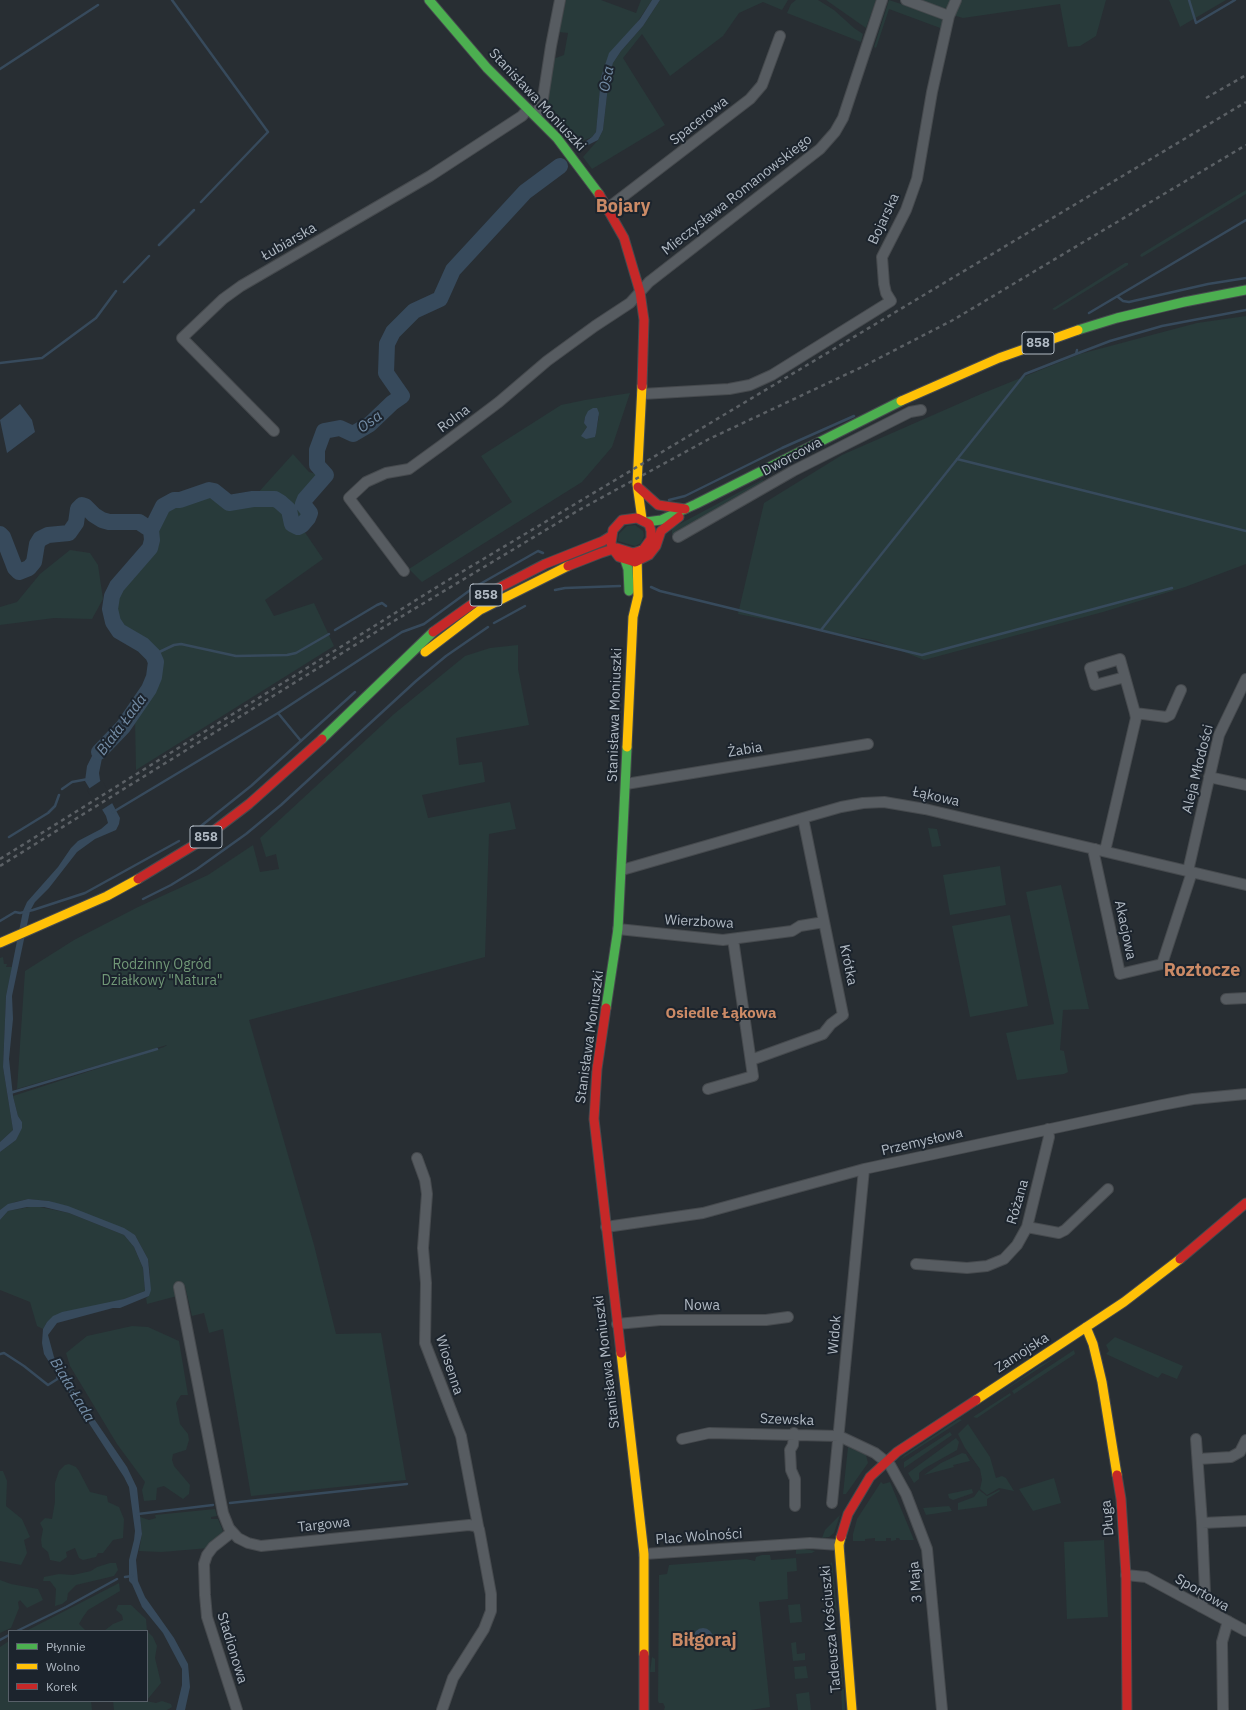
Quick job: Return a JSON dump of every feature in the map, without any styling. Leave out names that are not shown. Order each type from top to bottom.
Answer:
[{"type":"street","name":"Stanisława Moniuszki","points":[[429,0],[487,68],[536,116],[576,162],[608,208],[629,250],[640,292],[644,330],[638,486],[644,521]]},
{"type":"street","points":[[536,116],[543,98],[560,0]]},
{"type":"street","name":"Mieczysława Romanowskiego","points":[[640,292],[649,282],[820,150],[830,139],[843,118],[882,0]]},
{"type":"street","points":[[906,0],[949,16]]},
{"type":"street","name":"Bojarska","points":[[642,394],[728,389],[750,385],[772,374],[891,301],[886,293],[882,257],[906,210],[917,178],[932,92],[949,16],[956,0]]},
{"type":"street","name":"Spacerowa","points":[[608,208],[750,99],[762,85],[780,36]]},
{"type":"street","name":"Łubiarska","points":[[274,431],[182,338],[223,299],[241,286],[430,176],[522,116],[528,109]]},
{"type":"street","name":"858","points":[[0,943],[79,909],[128,885],[199,842],[264,792],[381,684],[426,638],[472,603],[535,568],[603,541],[611,536],[617,524],[629,511],[644,521],[653,522],[685,509],[947,379],[1026,347],[1088,326],[1139,312],[1246,290]]},
{"type":"street","name":"Rolna","points":[[404,571],[350,498],[366,482],[386,473],[409,469],[499,402],[547,361],[630,303],[640,292]]},
{"type":"street","name":"Dworcowa","points":[[678,537],[771,484],[910,412],[922,410]]},
{"type":"street","points":[[763,470],[771,484]]},
{"type":"street","name":"Stanisława Moniuszki","points":[[629,511],[632,494],[638,486]]},
{"type":"street","points":[[638,486],[658,505],[685,509]]},
{"type":"street","name":"858","points":[[638,561],[652,551],[660,533],[665,528],[696,504]]},
{"type":"street","points":[[613,549],[618,548],[633,553],[640,551],[647,545],[651,539],[651,529],[644,521]]},
{"type":"street","points":[[611,536],[610,541],[618,556],[625,560],[638,561]]},
{"type":"street","name":"858","points":[[381,684],[464,621],[502,598],[564,567],[613,549]]},
{"type":"street","name":"Stanisława Moniuszki","points":[[640,551],[637,556],[638,596],[633,617],[618,929],[597,1069],[594,1107],[594,1134],[644,1554]]},
{"type":"street","name":"Stanisława Moniuszki","points":[[625,560],[628,569],[629,599],[633,617]]},
{"type":"street","points":[[1100,850],[1135,723],[1135,713],[1125,677]]},
{"type":"street","name":"Aleja Młodości","points":[[1190,871],[1221,730],[1246,679]]},
{"type":"street","points":[[1135,713],[1166,716],[1170,715],[1181,690]]},
{"type":"street","name":"Żabia","points":[[626,784],[868,744]]},
{"type":"street","points":[[1210,777],[1246,785]]},
{"type":"street","name":"Łąkowa","points":[[622,870],[852,805],[893,803],[925,809],[1246,884]]},
{"type":"street","name":"Krótka","points":[[751,1060],[823,1034],[844,1015],[803,818]]},
{"type":"street","name":"Akacjowa","points":[[1100,850],[1094,854],[1120,974],[1162,964],[1190,871]]},
{"type":"street","name":"Wierzbowa","points":[[618,929],[718,939],[733,939],[792,931],[800,926],[824,922]]},
{"type":"street","points":[[708,1089],[753,1076],[733,939]]},
{"type":"street","points":[[1226,999],[1246,998]]},
{"type":"street","name":"Przemysłowa","points":[[606,1227],[703,1213],[864,1170],[1048,1129],[1193,1099],[1246,1094]]},
{"type":"street","name":"Różana","points":[[916,1264],[967,1268],[987,1266],[1004,1259],[1017,1245],[1027,1227],[1049,1137],[1048,1129]]},
{"type":"street","name":"Wiosenna","points":[[417,1158],[425,1180],[427,1194],[423,1248],[426,1283],[425,1344],[461,1436],[479,1531]]},
{"type":"street","name":"Widok","points":[[832,1503],[864,1170]]},
{"type":"street","points":[[1027,1227],[1059,1233],[1065,1230],[1108,1189]]},
{"type":"street","name":"Zamojska","points":[[839,1545],[844,1524],[853,1503],[870,1477],[886,1461],[1086,1328],[1158,1277],[1204,1240],[1246,1203]]},
{"type":"street","points":[[179,1287],[223,1513],[232,1532]]},
{"type":"street","name":"Nowa","points":[[617,1324],[660,1320],[766,1320],[788,1317]]},
{"type":"street","name":"Długa","points":[[1086,1328],[1095,1352],[1121,1499],[1126,1575],[1127,1710]]},
{"type":"street","name":"Szewska","points":[[682,1439],[709,1432],[839,1436],[875,1453],[886,1461]]},
{"type":"street","points":[[794,1434],[793,1445],[790,1450],[791,1470],[795,1479],[795,1506]]},
{"type":"street","points":[[1196,1439],[1205,1592],[1201,1607]]},
{"type":"street","points":[[1198,1459],[1231,1457],[1240,1452],[1246,1440]]},
{"type":"street","name":"3 Maja","points":[[886,1461],[906,1494],[927,1549],[942,1710]]},
{"type":"street","points":[[1202,1522],[1246,1521]]},
{"type":"street","name":"Targowa","points":[[232,1532],[244,1542],[261,1546],[466,1525],[475,1526],[479,1531]]},
{"type":"street","points":[[442,1710],[453,1678],[484,1629],[491,1611],[491,1594],[479,1531]]},
{"type":"street","name":"Stadionowa","points":[[232,1532],[219,1541],[207,1555],[204,1564],[207,1618],[237,1710]]},
{"type":"street","name":"Plac Wolności","points":[[644,1710],[644,1554],[810,1543],[839,1545]]},
{"type":"street","name":"Tadeusza Kościuszki","points":[[839,1545],[852,1710]]},
{"type":"street","name":"Sportowa","points":[[1126,1575],[1146,1577],[1228,1621],[1222,1642],[1223,1710]]},
{"type":"street","points":[[1228,1621],[1246,1631]]},
{"type":"green space","points":[[566,0],[601,0],[636,13],[641,0],[652,0],[601,77],[596,132],[592,137],[582,141],[584,145],[577,151],[566,139],[547,109],[553,59],[564,55],[568,33],[559,32]]},
{"type":"green space","points":[[660,0],[788,0],[782,10],[763,2],[739,13],[723,36],[670,76],[642,34],[623,58],[665,125],[592,169],[583,157],[598,140],[603,130],[609,78],[613,63],[621,51],[643,26]]},
{"type":"green space","points":[[796,0],[818,0],[834,10],[863,34],[861,42],[787,13],[791,4]]},
{"type":"green space","points":[[826,0],[876,0],[866,28]]},
{"type":"green space","points":[[889,0],[941,17],[945,21],[943,29],[889,9],[876,48],[874,47]]},
{"type":"green space","points":[[915,0],[954,0],[951,5],[946,8],[935,9]]},
{"type":"green space","points":[[959,0],[1106,0],[1096,36],[1080,46],[1068,47],[1060,4],[963,18],[953,15]]},
{"type":"green space","points":[[1169,0],[1226,0],[1180,27]]},
{"type":"green space","points":[[1246,190],[1246,194],[1142,257],[1140,256],[1141,254]]},
{"type":"green space","points":[[1125,263],[1128,263],[1128,265],[1055,310],[1052,309]]},
{"type":"green space","points":[[1246,316],[1246,564],[1185,587],[1103,612],[924,660],[877,641],[738,614],[764,503],[842,455],[981,394],[1080,354],[1197,323]]},
{"type":"green space","points":[[630,393],[612,447],[582,482],[422,582],[409,569],[512,502],[481,456],[561,405]],"holes":[[[599,416],[595,437],[583,433],[587,427],[584,422],[585,417]]]},
{"type":"green space","points":[[293,454],[309,472],[324,476],[301,502],[306,516],[301,523],[293,523],[289,508],[284,501],[274,497],[256,495]]},
{"type":"green space","points":[[762,480],[765,481],[692,525],[672,535],[672,528]]},
{"type":"green space","points":[[202,491],[213,493],[227,501],[227,506],[253,500],[272,500],[278,503],[287,513],[291,526],[301,528],[304,531],[323,559],[265,600],[274,616],[314,603],[334,646],[136,770],[135,719],[156,688],[161,656],[157,650],[144,640],[122,627],[114,609],[117,596],[156,546],[159,535],[157,524],[166,506],[175,502],[180,507],[183,506],[186,499]]},
{"type":"green space","points":[[635,525],[643,531],[644,536],[641,543],[635,546],[618,541],[619,534],[627,526]]},
{"type":"green space","points":[[70,550],[90,553],[98,565],[103,599],[92,619],[54,618],[0,625],[0,607],[17,602],[40,574]]},
{"type":"green space","name":"Rodzinny Ogród Działkowy \"Natura\"","points":[[518,645],[518,669],[529,725],[456,738],[459,765],[482,762],[485,782],[422,795],[428,818],[510,802],[516,829],[489,834],[485,957],[249,1020],[314,1245],[336,1334],[381,1333],[406,1480],[251,1496],[223,1329],[209,1333],[204,1313],[192,1316],[185,1286],[175,1288],[177,1296],[147,1304],[146,1298],[149,1296],[150,1274],[148,1259],[135,1235],[49,1201],[28,1199],[15,1202],[0,1210],[0,1152],[16,1140],[22,1122],[18,1116],[13,1096],[167,1045],[17,1089],[25,971],[74,940],[138,907],[208,875],[253,845],[260,872],[279,869],[276,854],[266,857],[260,838],[394,714],[465,656],[490,648]]},
{"type":"green space","points":[[928,828],[937,829],[941,846],[932,847]]},
{"type":"green space","points":[[1000,866],[1006,905],[950,915],[943,875]]},
{"type":"green space","points":[[1061,885],[1089,1009],[1063,1010],[1060,1050],[1064,1051],[1068,1072],[1064,1074],[1017,1080],[1006,1033],[1054,1024],[1026,892]]},
{"type":"green space","points":[[1010,915],[1028,1006],[970,1017],[952,926]]},
{"type":"green space","points":[[3,957],[4,964],[7,964],[6,967],[12,967],[6,996],[3,1067],[13,1130],[0,1142],[0,958]]},
{"type":"green space","points":[[35,1206],[69,1213],[124,1235],[134,1247],[143,1268],[145,1291],[124,1299],[47,1322],[43,1329],[37,1326],[30,1302],[0,1290],[0,1220],[8,1211]]},
{"type":"green space","points":[[132,1326],[148,1327],[179,1341],[188,1395],[181,1395],[176,1403],[180,1424],[188,1434],[189,1440],[186,1450],[173,1454],[172,1460],[174,1466],[190,1485],[189,1494],[183,1499],[164,1486],[157,1488],[156,1500],[144,1501],[142,1490],[145,1482],[117,1444],[70,1366],[66,1353],[87,1336]]},
{"type":"green space","points":[[1115,1337],[1183,1366],[1177,1379],[1162,1373],[1158,1378],[1106,1354],[1109,1351],[1106,1345]]},
{"type":"green space","points":[[1074,1350],[1075,1354],[1014,1394],[1012,1391]]},
{"type":"green space","points":[[1055,1358],[995,1397],[1039,1366]]},
{"type":"green space","points":[[1010,1393],[1011,1395],[977,1418],[973,1417]]},
{"type":"green space","points":[[959,1419],[962,1420],[900,1460],[905,1455]]},
{"type":"green space","points":[[968,1424],[990,1457],[996,1478],[1002,1476],[1006,1478],[1014,1491],[999,1488],[987,1495],[980,1489],[982,1480],[980,1469],[965,1448],[958,1434]]},
{"type":"green space","points":[[950,1432],[952,1435],[904,1468],[904,1462]]},
{"type":"green space","points":[[956,1438],[959,1442],[957,1450],[925,1468],[919,1473],[919,1479],[914,1483],[908,1473]]},
{"type":"green space","points":[[848,1447],[866,1455],[868,1463],[846,1494],[843,1494]]},
{"type":"green space","points":[[962,1453],[966,1454],[970,1461],[924,1475],[941,1463]]},
{"type":"green space","points":[[69,1464],[76,1467],[79,1471],[90,1492],[107,1496],[108,1502],[119,1507],[124,1519],[123,1538],[113,1540],[103,1553],[98,1553],[96,1557],[83,1560],[79,1558],[75,1548],[66,1552],[67,1557],[60,1562],[50,1560],[48,1552],[42,1547],[41,1540],[43,1529],[40,1523],[45,1518],[52,1519],[55,1502],[55,1483],[59,1471],[65,1465]]},
{"type":"green space","points":[[0,1471],[3,1471],[7,1481],[6,1506],[22,1519],[30,1537],[24,1540],[27,1553],[21,1565],[0,1561]]},
{"type":"green space","points":[[1054,1478],[1061,1503],[1033,1511],[1019,1489]]},
{"type":"green space","points":[[881,1482],[883,1484],[890,1482],[914,1540],[900,1540],[899,1538],[896,1538],[896,1540],[891,1541],[891,1538],[886,1538],[886,1541],[875,1541],[875,1538],[865,1539],[865,1541],[853,1541],[853,1534],[857,1519]]},
{"type":"green space","points":[[972,1489],[973,1493],[953,1500],[949,1498],[948,1494]]},
{"type":"green space","points":[[979,1490],[987,1496],[999,1490],[1000,1491],[987,1499],[987,1506],[958,1510],[958,1503],[974,1497]]},
{"type":"green space","points":[[949,1506],[952,1511],[926,1515],[923,1508]]},
{"type":"green space","points":[[215,1509],[217,1516],[211,1517],[211,1519],[218,1519],[223,1531],[209,1548],[162,1552],[139,1551],[142,1534],[140,1517],[149,1520],[156,1518],[155,1515]]},
{"type":"green space","points":[[840,1515],[834,1533],[829,1537],[822,1538],[825,1530]]},
{"type":"green space","points":[[1104,1540],[1108,1617],[1067,1619],[1064,1542]]},
{"type":"green space","points":[[796,1548],[815,1551],[812,1553],[796,1554]]},
{"type":"green space","points":[[770,1555],[771,1560],[796,1558],[797,1571],[787,1572],[788,1599],[759,1602],[770,1707],[751,1710],[664,1710],[665,1707],[663,1703],[659,1703],[658,1701],[659,1575],[667,1574],[669,1565],[746,1559],[755,1561],[756,1557]]},
{"type":"green space","points":[[832,1562],[837,1610],[834,1613],[830,1564]]},
{"type":"green space","points":[[110,1563],[116,1563],[118,1570],[114,1576],[76,1585],[68,1593],[67,1600],[62,1604],[55,1606],[56,1589],[50,1581],[43,1581],[44,1577],[59,1574],[73,1575],[91,1571],[97,1567]]},
{"type":"green space","points":[[0,1580],[11,1584],[38,1589],[43,1600],[27,1608],[20,1600],[18,1602],[19,1608],[11,1628],[0,1633]]},
{"type":"green space","points":[[119,1583],[120,1591],[88,1610],[79,1624],[85,1630],[28,1630]]},
{"type":"green space","points":[[800,1604],[802,1622],[790,1623],[788,1605]]},
{"type":"green space","points":[[118,1605],[131,1605],[146,1619],[147,1630],[105,1630],[113,1624],[123,1620],[122,1615],[116,1610]]},
{"type":"green space","points":[[148,1632],[153,1637],[157,1646],[155,1658],[161,1683],[148,1699]]},
{"type":"green space","points":[[8,1642],[8,1702],[91,1702],[92,1710],[0,1710],[0,1647]]},
{"type":"green space","points":[[796,1642],[797,1654],[805,1653],[805,1660],[793,1661],[791,1643]]},
{"type":"green space","points":[[652,1657],[655,1659],[655,1672],[650,1672]]},
{"type":"green space","points":[[839,1662],[841,1664],[843,1684],[839,1683]]},
{"type":"green space","points":[[806,1666],[808,1678],[795,1679],[794,1667]]},
{"type":"green space","points":[[841,1689],[844,1689],[845,1710],[842,1710]]},
{"type":"green space","points":[[809,1692],[811,1710],[798,1710],[796,1694]]},
{"type":"green space","points":[[148,1701],[156,1703],[162,1701],[171,1704],[172,1707],[167,1710],[114,1710],[113,1702]]},
{"type":"water","points":[[652,0],[660,0],[643,26],[621,51],[613,63],[609,78],[603,130],[598,140],[588,145],[585,142],[596,132],[601,77],[609,53],[640,19]]},
{"type":"water","points":[[20,404],[32,420],[35,432],[7,453],[0,420]]},
{"type":"water","points":[[593,408],[597,408],[599,413],[596,433],[595,437],[586,439],[581,436],[587,427],[584,423],[585,417],[588,411]]},
{"type":"water","points":[[110,734],[116,738],[103,753],[99,773],[100,780],[120,818],[119,824],[116,830],[95,839],[77,852],[49,888],[35,902],[30,911],[12,996],[13,1019],[9,1059],[13,1096],[18,1116],[22,1122],[22,1128],[16,1140],[0,1152],[0,1142],[13,1130],[3,1067],[6,996],[23,911],[27,902],[58,867],[71,848],[78,841],[101,829],[108,823],[106,816],[85,781],[87,766],[92,756]]},
{"type":"water","points":[[28,1199],[49,1201],[68,1206],[124,1228],[135,1235],[148,1259],[151,1290],[149,1296],[120,1308],[113,1308],[57,1323],[48,1335],[54,1357],[60,1369],[127,1467],[137,1488],[142,1534],[136,1560],[138,1581],[145,1597],[174,1638],[188,1664],[190,1687],[185,1710],[176,1710],[182,1685],[182,1669],[163,1633],[142,1607],[132,1584],[129,1581],[129,1560],[135,1531],[129,1487],[64,1385],[56,1378],[56,1373],[44,1354],[42,1343],[43,1329],[53,1316],[62,1312],[124,1299],[145,1291],[143,1268],[134,1247],[124,1235],[69,1213],[44,1207],[27,1207],[8,1211],[0,1220],[0,1210],[8,1204]]},
{"type":"water","points":[[703,1628],[710,1631],[713,1638],[710,1645],[703,1648],[696,1645],[693,1638],[696,1631]]},
{"type":"pier","points":[[102,780],[114,802],[100,811],[87,790]]},
{"type":"waterway","points":[[172,0],[268,132],[201,202]]},
{"type":"waterway","points":[[1189,0],[1196,23],[1235,0]]},
{"type":"waterway","points":[[0,69],[98,5]]},
{"type":"waterway","name":"Osa","points":[[151,530],[163,506],[174,500],[180,500],[209,490],[214,491],[229,503],[253,499],[275,499],[289,510],[292,524],[298,527],[302,525],[310,513],[303,504],[305,499],[326,475],[317,465],[317,450],[324,431],[340,428],[353,434],[370,424],[392,403],[402,396],[386,373],[387,344],[393,332],[414,311],[440,299],[453,270],[525,192],[560,166]]},
{"type":"waterway","points":[[159,245],[194,210]]},
{"type":"waterway","points":[[1089,313],[1246,220]]},
{"type":"waterway","points":[[124,282],[149,256]]},
{"type":"waterway","points":[[1118,297],[1123,301],[1129,302],[1208,284],[1246,278]]},
{"type":"waterway","points":[[0,363],[42,358],[96,318],[116,291]]},
{"type":"waterway","points":[[1076,354],[1110,341],[1162,326],[1246,310]]},
{"type":"waterway","points":[[821,630],[1025,374],[1076,354],[1077,350]]},
{"type":"waterway","points":[[669,500],[685,496],[782,448],[854,416]]},
{"type":"waterway","points":[[957,459],[1246,531]]},
{"type":"waterway","name":"Biała Łada","points":[[0,534],[3,537],[15,568],[19,572],[29,568],[34,562],[37,544],[40,539],[48,535],[69,533],[76,523],[78,509],[82,505],[102,520],[109,522],[139,522],[151,530],[152,540],[150,548],[117,586],[112,596],[110,609],[113,622],[119,631],[143,645],[153,655],[156,662],[154,677],[149,689],[123,727],[99,752]]},
{"type":"waterway","points":[[113,812],[278,713],[402,632],[424,624],[473,588],[538,551],[543,553]]},
{"type":"waterway","points":[[555,590],[565,588],[620,586]]},
{"type":"waterway","points":[[651,587],[660,591],[922,655],[1172,588]]},
{"type":"waterway","points":[[335,630],[377,605],[382,603],[386,606]]},
{"type":"waterway","points":[[494,623],[525,606]]},
{"type":"waterway","points":[[143,899],[171,885],[197,869],[246,834],[281,805],[416,681],[446,656],[488,627]]},
{"type":"waterway","points":[[153,655],[174,645],[181,644],[236,656],[287,655],[296,653],[329,634]]},
{"type":"waterway","points":[[196,830],[251,786],[355,692]]},
{"type":"waterway","points":[[278,713],[301,741]]},
{"type":"waterway","points":[[62,789],[72,782],[88,779]]},
{"type":"waterway","points":[[9,837],[48,813],[55,806],[59,795]]},
{"type":"waterway","points":[[0,921],[15,912],[20,913],[33,910],[85,893],[179,841]]},
{"type":"waterway","points":[[10,1093],[157,1049]]},
{"type":"waterway","points":[[0,1354],[4,1353],[24,1366],[48,1385],[59,1378]]},
{"type":"waterway","points":[[230,1503],[407,1484]]},
{"type":"waterway","points":[[138,1514],[213,1505]]},
{"type":"waterway","points":[[125,1577],[132,1576]]},
{"type":"waterway","points":[[19,1630],[66,1607],[117,1579]]},
{"type":"waterway","points":[[0,1640],[8,1636]]},
{"type":"railway","points":[[1206,98],[1246,75]]},
{"type":"railway","points":[[0,859],[445,582],[1246,102]]},
{"type":"railway","points":[[0,866],[384,627],[579,510],[709,439],[862,367],[953,320],[1246,145]]},
{"type":"traffic: fast","points":[[429,0],[487,68],[557,138],[599,194]]},
{"type":"traffic: fast","points":[[1078,330],[1117,318],[1184,302],[1246,290]]},
{"type":"traffic: fast","points":[[646,522],[661,520],[696,504],[901,401]]},
{"type":"traffic: fast","points":[[625,560],[628,569],[629,591]]},
{"type":"traffic: fast","points":[[322,739],[433,632]]},
{"type":"traffic: fast","points":[[606,1008],[618,929],[627,747]]},
{"type":"traffic: slow","points":[[901,401],[999,358],[1078,330]]},
{"type":"traffic: slow","points":[[642,386],[637,484],[642,519]]},
{"type":"traffic: slow","points":[[627,747],[633,617],[638,596],[637,556],[640,551]]},
{"type":"traffic: slow","points":[[425,652],[480,610],[568,566]]},
{"type":"traffic: slow","points":[[0,943],[107,896],[138,879]]},
{"type":"traffic: slow","points":[[976,1400],[1124,1302],[1180,1259]]},
{"type":"traffic: slow","points":[[1086,1327],[1093,1344],[1102,1382],[1117,1475]]},
{"type":"traffic: slow","points":[[621,1353],[644,1554],[644,1654]]},
{"type":"traffic: slow","points":[[841,1537],[839,1545],[852,1710]]},
{"type":"traffic: jam","points":[[599,194],[624,238],[640,292],[644,320],[642,386]]},
{"type":"traffic: jam","points":[[638,487],[658,505],[685,509]]},
{"type":"traffic: jam","points":[[568,566],[601,553],[613,549],[617,548],[633,553],[643,550],[651,539],[651,531],[649,524],[637,518],[622,520],[613,530],[611,543],[613,549],[619,557],[635,562],[649,555],[656,546],[661,531],[679,517]]},
{"type":"traffic: jam","points":[[433,632],[485,595],[545,564],[603,541],[611,536]]},
{"type":"traffic: jam","points":[[138,879],[199,842],[249,804],[322,739]]},
{"type":"traffic: jam","points":[[606,1008],[597,1069],[594,1119],[621,1353]]},
{"type":"traffic: jam","points":[[1180,1259],[1246,1203]]},
{"type":"traffic: jam","points":[[841,1537],[848,1514],[870,1477],[897,1452],[976,1400]]},
{"type":"traffic: jam","points":[[1117,1475],[1121,1499],[1126,1575],[1127,1710]]},
{"type":"traffic: jam","points":[[644,1654],[644,1710]]},
{"type":"district","name":"Bojary","points":[[623,207]]},
{"type":"district","name":"Roztocze","points":[[1202,971]]},
{"type":"district","name":"Osiedle Łąkowa","points":[[721,1014]]},
{"type":"district","name":"Biłgoraj","points":[[704,1641]]}]
